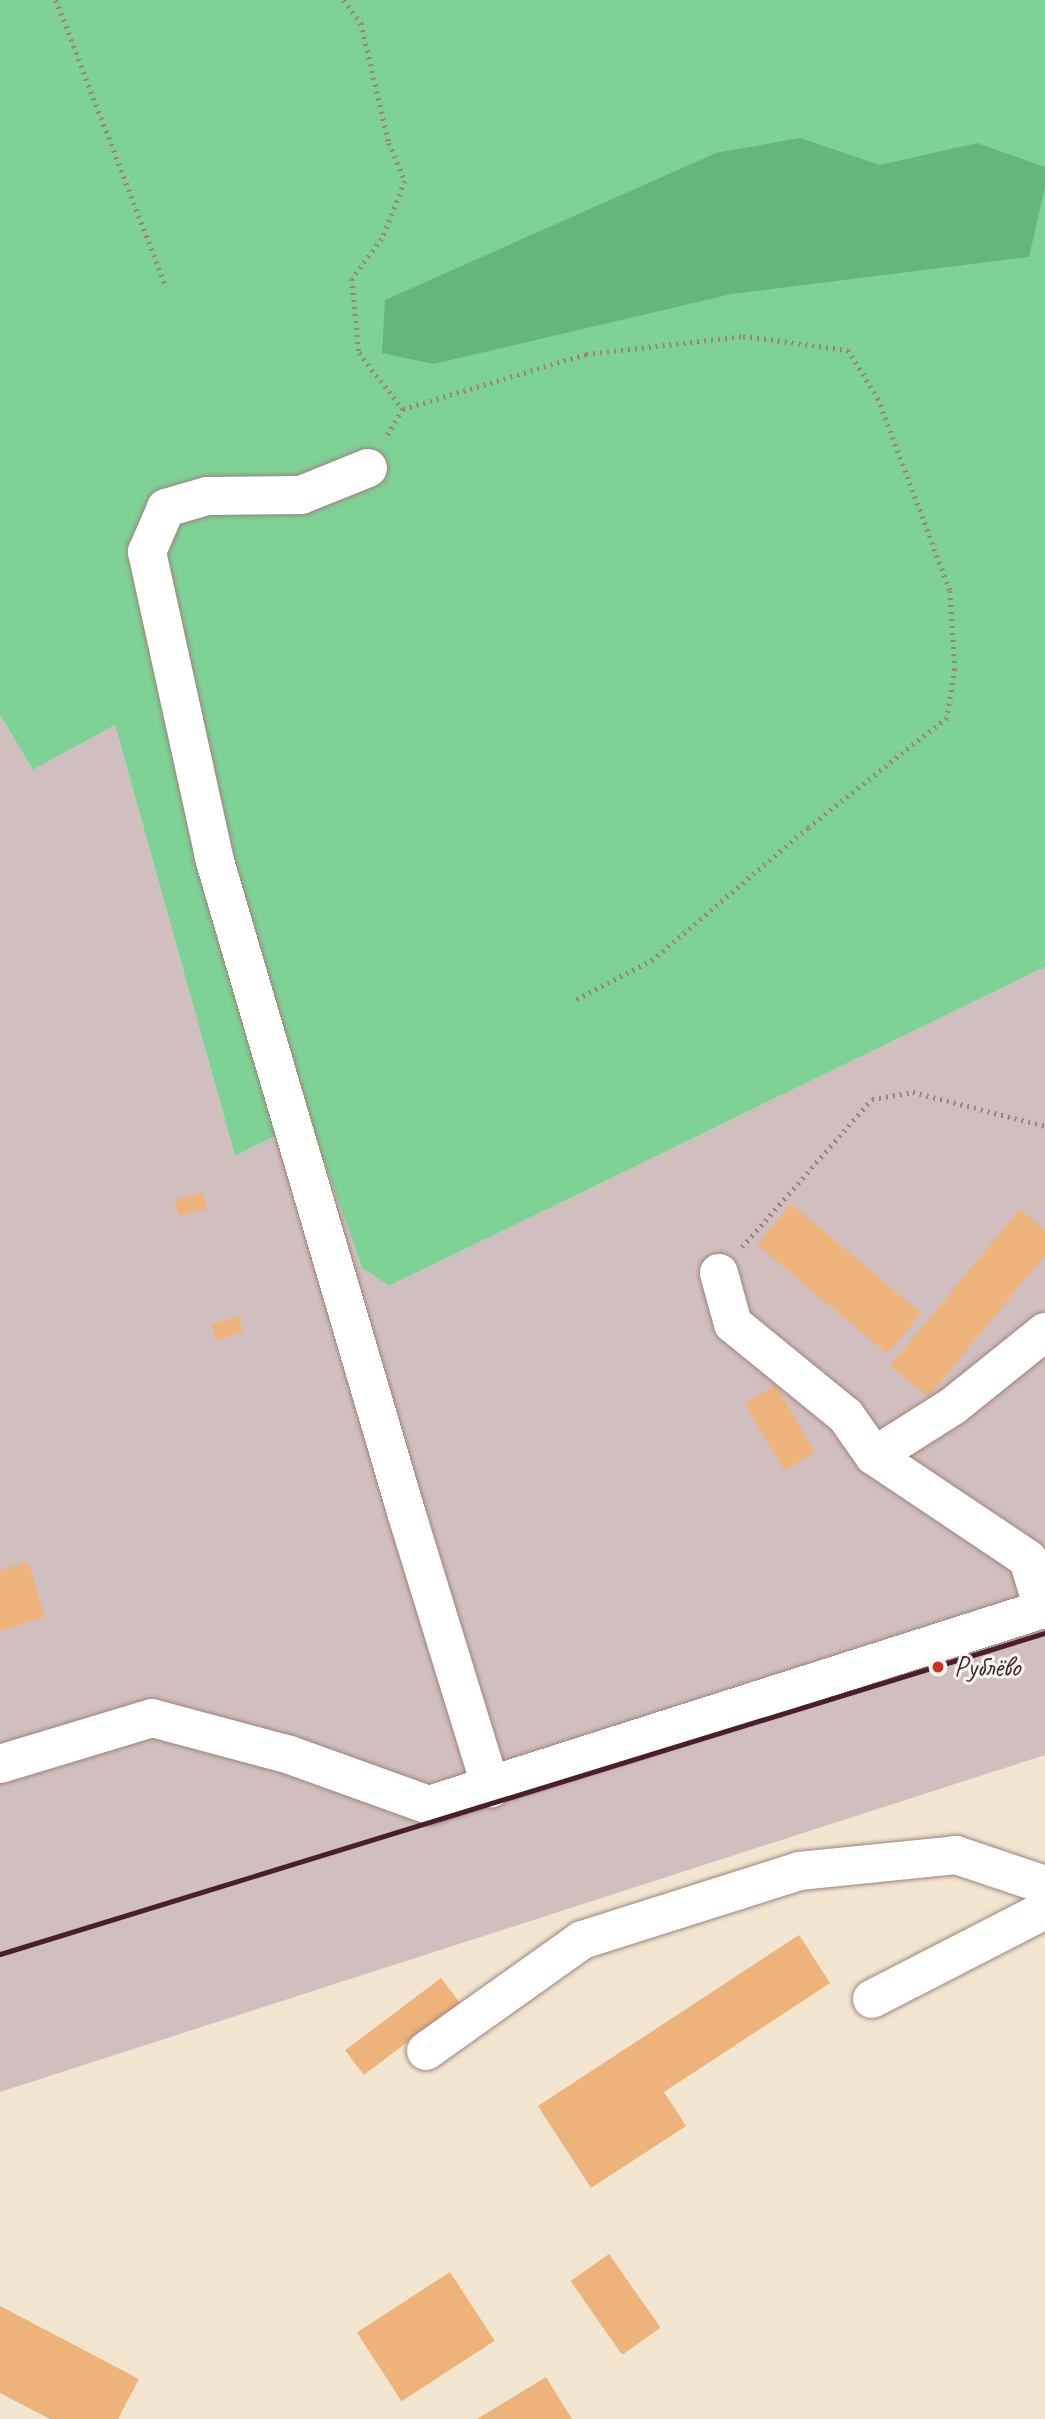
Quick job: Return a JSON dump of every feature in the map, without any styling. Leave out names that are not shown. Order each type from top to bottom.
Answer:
[{"type":"lane","points":[[368,468],[301,495],[207,496],[166,508],[148,552],[214,858],[407,1515],[491,1787]]},
{"type":"lane","points":[[0,1764],[152,1718],[290,1755],[429,1805],[1043,1609],[1037,1555],[874,1456],[846,1416],[733,1324],[719,1273]]},
{"type":"lane","points":[[874,1456],[953,1406],[1045,1332]]},
{"type":"lane","points":[[426,2051],[582,1940],[800,1871],[956,1855],[1045,1885]]},
{"type":"lane","points":[[872,1999],[1045,1910]]},
{"type":"path","points":[[56,0],[166,286]]},
{"type":"path","points":[[344,0],[361,23],[389,143],[405,181],[382,239],[352,279],[359,353],[403,409]]},
{"type":"path","points":[[368,468],[403,409],[586,354],[743,336],[848,350],[878,398],[950,591],[955,669],[947,718],[807,828],[653,960],[574,1001]]},
{"type":"path","points":[[719,1273],[872,1099],[913,1092],[1045,1126]]},
{"type":"shaded area","points":[[0,715],[33,770],[115,725],[235,1156],[309,1119],[362,1268],[389,1286],[1045,967],[1045,1755],[0,2092]]},
{"type":"green space","points":[[0,0],[1045,0],[1045,967],[389,1286],[362,1268],[309,1119],[235,1156],[115,725],[33,770],[0,715]]},
{"type":"green space","points":[[800,138],[880,165],[977,143],[1045,167],[1045,187],[1029,257],[732,294],[433,364],[382,353],[385,300],[716,153]]},
{"type":"building","points":[[203,1193],[207,1209],[179,1216],[175,1200]]},
{"type":"building","points":[[791,1204],[921,1313],[887,1354],[757,1245]]},
{"type":"building","points":[[1020,1209],[1045,1230],[1045,1255],[928,1397],[890,1366]]},
{"type":"building","points":[[238,1316],[243,1332],[216,1340],[211,1324]]},
{"type":"building","points":[[775,1385],[815,1452],[784,1470],[744,1404]]},
{"type":"building","points":[[28,1562],[45,1617],[0,1631],[0,1570]]},
{"type":"building","points":[[799,1935],[830,1983],[664,2092],[686,2126],[591,2188],[538,2106]]},
{"type":"building","points":[[441,1978],[460,2003],[364,2075],[345,2050]]},
{"type":"building","points":[[609,2254],[661,2328],[622,2355],[570,2281]]},
{"type":"building","points":[[450,2272],[495,2341],[402,2401],[357,2332]]},
{"type":"building","points":[[0,2306],[139,2379],[118,2419],[50,2419],[0,2393]]},
{"type":"building","points":[[546,2377],[572,2419],[477,2419]]},
{"type":"railway","points":[[0,1954],[1045,1633]]},
{"type":"place","name":"Рублёво","points":[[938,1667]]}]
